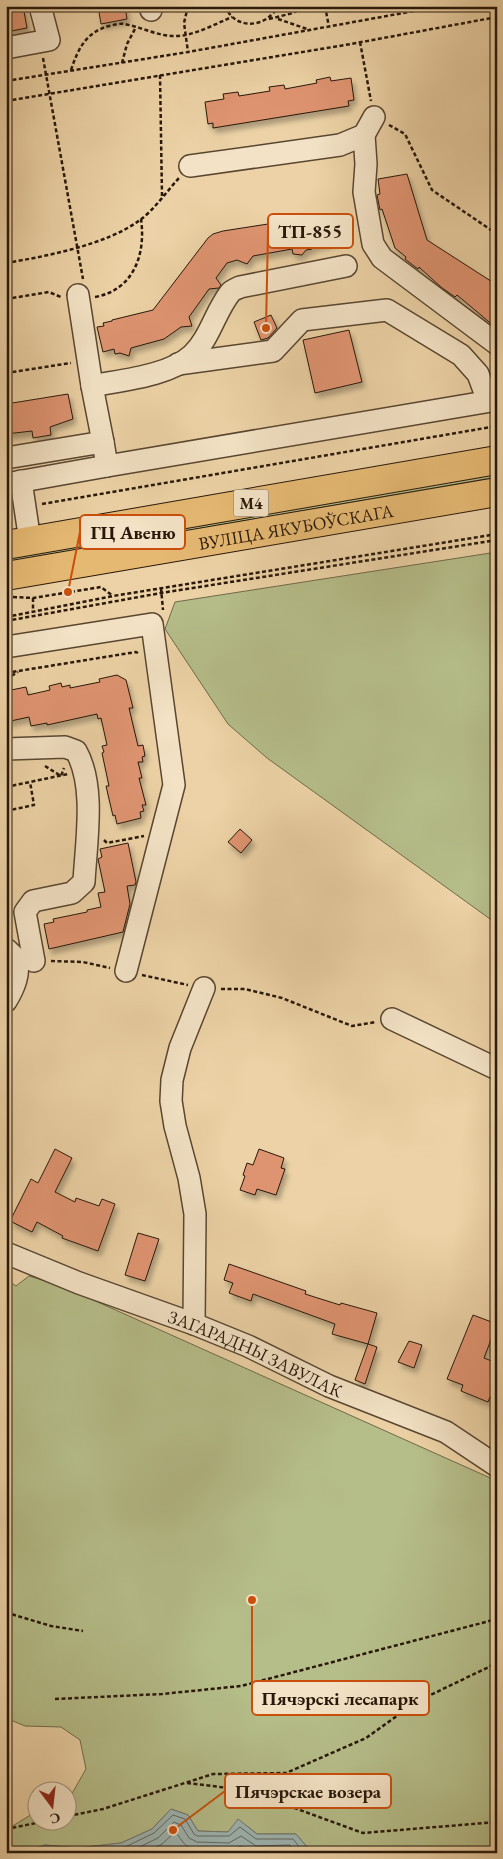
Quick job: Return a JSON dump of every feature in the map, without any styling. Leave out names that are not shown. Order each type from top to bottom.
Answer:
[{"type":"main road","name":"ВУЛІЦА ЯКУБОЎСКАГА","points":[[18,543],[497,460]]},
{"type":"main road","name":"ВУЛІЦА ЯКУБОЎСКАГА","points":[[6,576],[497,492]]},
{"type":"street","points":[[6,48],[49,40],[40,6]]},
{"type":"street","points":[[190,166],[340,145],[369,126]]},
{"type":"street","points":[[369,126],[364,192],[373,244],[382,258],[497,344]]},
{"type":"street","points":[[92,386],[156,373],[178,364],[192,355],[205,339],[231,291],[240,287],[346,266]]},
{"type":"street","points":[[80,293],[92,386],[107,466]]},
{"type":"street","points":[[18,543],[24,506],[14,482],[493,401],[478,374],[461,355],[387,310],[302,320],[274,351],[178,364]]},
{"type":"street","points":[[6,458],[103,442]]},
{"type":"street","points":[[6,647],[152,624],[174,785],[126,971]]},
{"type":"street","points":[[6,749],[65,748],[76,751],[83,763],[88,805],[84,882],[72,893],[33,901],[25,912],[34,961]]},
{"type":"street","points":[[6,949],[16,959],[17,976],[6,1001]]},
{"type":"street","points":[[194,1324],[195,1214],[189,1178],[175,1126],[171,1102],[172,1080],[180,1048],[204,988]]},
{"type":"street","points":[[392,1019],[497,1069]]},
{"type":"street","name":"ЗАГАРАДНЫ ЗАВУЛАК","points":[[6,1253],[248,1346],[329,1386],[446,1432],[497,1466]]},
{"type":"path","points":[[188,6],[184,23],[188,52]]},
{"type":"path","points":[[225,6],[232,17],[240,22],[249,24],[258,24],[293,13],[305,6]]},
{"type":"path","points":[[268,20],[275,13],[278,6]]},
{"type":"path","points":[[325,6],[329,27]]},
{"type":"path","points":[[417,6],[420,10]]},
{"type":"path","points":[[6,81],[188,52],[442,6]]},
{"type":"path","points":[[122,63],[127,44],[135,27],[150,8]]},
{"type":"path","points":[[71,70],[80,46],[90,34],[104,28],[122,23],[161,35],[178,36],[199,31],[232,17]]},
{"type":"path","points":[[6,101],[360,42],[497,17]]},
{"type":"path","points":[[276,18],[311,30]]},
{"type":"path","points":[[39,42],[47,74],[79,248],[80,293]]},
{"type":"path","points":[[360,42],[369,126],[405,134],[432,190],[497,234]]},
{"type":"path","points":[[160,75],[162,197]]},
{"type":"path","points":[[6,263],[38,258],[79,248],[122,231],[141,219],[190,166]]},
{"type":"path","points":[[6,299],[49,292],[102,296],[118,288],[130,277],[137,266],[142,249],[141,219]]},
{"type":"path","points":[[6,373],[88,360]]},
{"type":"path","points":[[24,506],[497,426]]},
{"type":"path","points":[[6,619],[113,596],[497,534]]},
{"type":"path","points":[[6,619],[497,540]]},
{"type":"path","points":[[6,598],[33,598],[100,587],[113,596]]},
{"type":"path","points":[[33,598],[33,612]]},
{"type":"path","points":[[6,674],[136,652],[140,656]]},
{"type":"path","points":[[6,679],[20,671]]},
{"type":"path","points":[[8,786],[84,771]]},
{"type":"path","points":[[6,780],[8,786],[6,796]]},
{"type":"path","points":[[6,811],[34,805],[30,782]]},
{"type":"path","points":[[100,836],[107,843],[144,836]]},
{"type":"path","points":[[34,961],[83,962],[204,988],[245,990],[282,998],[352,1026],[392,1019]]},
{"type":"path","points":[[6,1612],[42,1623],[83,1632]]},
{"type":"path","points":[[6,1616],[10,1614]]},
{"type":"path","points":[[55,1699],[162,1694],[241,1686],[497,1619]]},
{"type":"path","points":[[78,1814],[103,1809],[213,1774],[286,1773],[366,1738],[418,1701],[497,1663]]},
{"type":"path","points":[[185,1783],[245,1790],[363,1833],[497,1822]]},
{"type":"path","points":[[6,1829],[28,1825]]},
{"type":"green space","points":[[497,472],[497,477],[6,562],[6,558]]},
{"type":"green space","points":[[497,552],[497,924],[267,758],[228,724],[165,629],[175,602]]},
{"type":"green space","points":[[29,1276],[62,1286],[497,1481],[497,1853],[309,1853],[307,1847],[296,1834],[257,1834],[247,1826],[228,1832],[198,1831],[188,1815],[171,1809],[152,1829],[121,1843],[78,1848],[45,1845],[22,1853],[6,1853],[6,1830],[28,1817],[28,1832],[78,1832],[78,1783],[86,1769],[80,1740],[61,1727],[25,1726],[6,1718],[6,1279],[16,1286]]},
{"type":"water","points":[[171,1809],[188,1815],[198,1831],[228,1832],[238,1819],[257,1834],[296,1834],[307,1847],[309,1853],[22,1853],[45,1845],[78,1848],[121,1843],[152,1829]]},
{"type":"building","points":[[6,6],[23,6],[27,28],[6,32]]},
{"type":"building","points":[[98,6],[125,6],[127,19],[101,24]]},
{"type":"building","points":[[330,77],[331,81],[351,78],[354,100],[348,101],[349,106],[213,128],[213,123],[208,124],[205,102],[224,99],[223,94],[238,92],[239,96],[270,91],[269,87],[284,85],[285,89],[317,83],[316,80]]},
{"type":"building","points":[[407,174],[427,240],[497,285],[497,322],[494,326],[457,295],[455,297],[419,267],[418,269],[405,259],[406,257],[395,248],[382,209],[380,210],[377,195],[380,194],[378,179]]},
{"type":"building","points":[[322,216],[323,219],[329,218],[334,242],[311,247],[312,249],[306,250],[302,255],[293,254],[292,249],[253,256],[247,264],[237,260],[227,263],[216,278],[221,285],[219,288],[209,289],[189,317],[192,326],[181,327],[164,339],[131,348],[129,356],[120,353],[115,354],[114,349],[103,352],[97,327],[104,326],[103,323],[112,320],[153,310],[213,234]]},
{"type":"building","points":[[271,315],[277,328],[268,338],[261,340],[254,322]]},
{"type":"building","points":[[349,330],[362,382],[315,393],[303,340]]},
{"type":"building","points":[[68,394],[73,419],[50,427],[51,435],[33,438],[32,431],[6,434],[6,404]]},
{"type":"building","points":[[117,675],[126,680],[133,708],[129,708],[138,746],[143,745],[145,756],[142,757],[143,762],[138,762],[142,778],[139,778],[146,805],[142,805],[144,811],[140,812],[141,818],[117,824],[115,815],[113,816],[106,786],[109,786],[102,746],[107,745],[101,718],[98,719],[97,714],[47,725],[47,723],[31,726],[29,717],[6,722],[6,691],[26,687],[28,695],[50,690],[49,686],[61,683],[62,687],[70,685],[70,688],[100,682],[99,679]]},
{"type":"building","points":[[240,829],[252,840],[241,853],[228,842]]},
{"type":"building","points":[[128,843],[136,882],[135,885],[127,886],[130,904],[123,932],[49,949],[44,924],[54,922],[53,919],[101,907],[98,893],[105,892],[98,859],[102,857],[100,849]]},
{"type":"building","points":[[55,1149],[72,1158],[55,1192],[75,1202],[76,1198],[99,1206],[102,1199],[115,1204],[98,1251],[62,1238],[63,1236],[37,1222],[32,1232],[10,1221],[31,1179],[38,1183]]},
{"type":"building","points":[[259,1149],[284,1158],[281,1168],[285,1169],[276,1195],[257,1189],[255,1195],[240,1190],[247,1163],[253,1165]]},
{"type":"building","points":[[138,1233],[159,1239],[145,1281],[125,1275]]},
{"type":"building","points":[[229,1264],[306,1291],[305,1294],[340,1305],[341,1303],[377,1313],[368,1344],[332,1334],[335,1324],[253,1294],[251,1301],[229,1293],[233,1283],[224,1280]]},
{"type":"building","points":[[473,1315],[497,1324],[484,1358],[497,1363],[497,1399],[490,1397],[488,1402],[461,1391],[463,1385],[447,1379]]},
{"type":"building","points":[[409,1341],[422,1345],[414,1368],[398,1362]]},
{"type":"building","points":[[368,1344],[377,1347],[365,1384],[355,1380]]},
{"type":"place","name":"ТП-855","points":[[266,328]]},
{"type":"place","name":"ГЦ Авеню","points":[[68,592]]},
{"type":"place","name":"Пячэрскі лесапарк","points":[[252,1600]]},
{"type":"place","name":"Пячэрскае возера","points":[[173,1830]]}]
